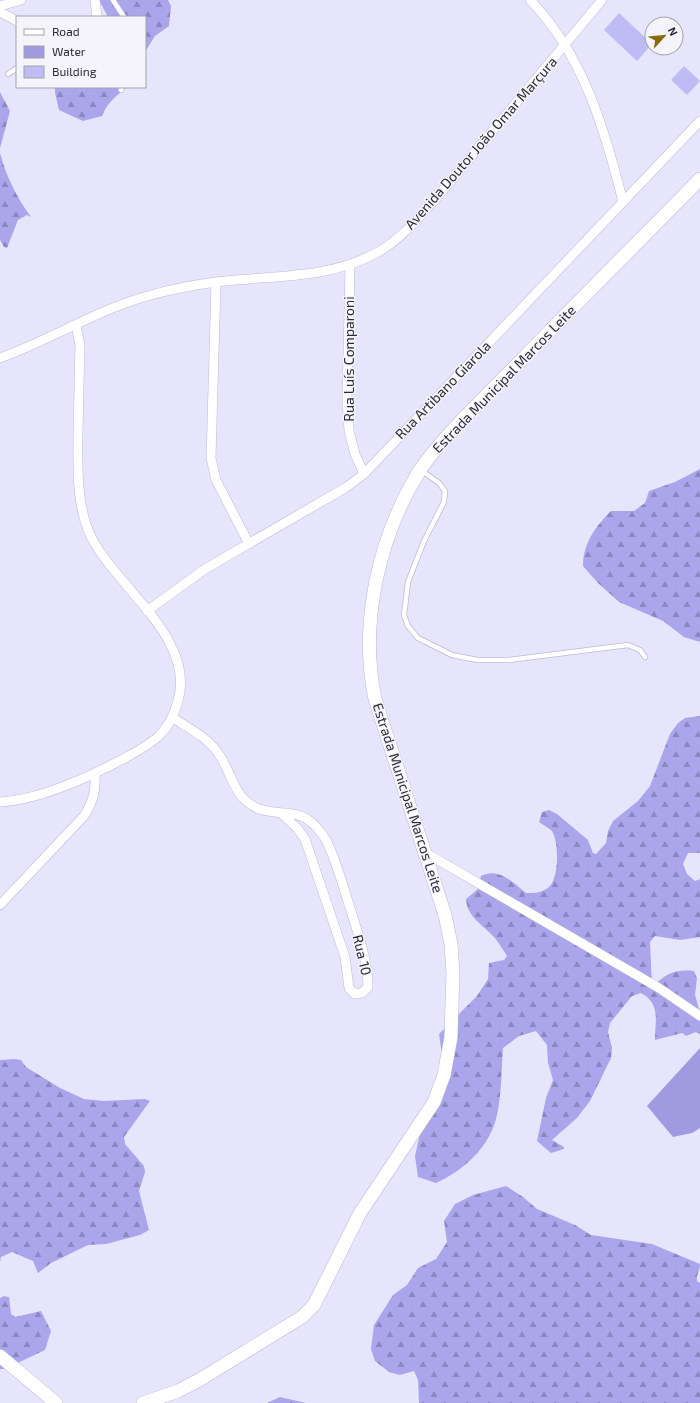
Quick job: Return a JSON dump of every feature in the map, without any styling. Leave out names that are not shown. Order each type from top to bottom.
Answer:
[{"type":"street","points":[[0,6],[21,0]]},
{"type":"street","points":[[95,0],[97,16]]},
{"type":"street","points":[[530,0],[544,14],[565,44],[588,91],[603,130],[623,202]]},
{"type":"street","name":"Avenida Doutor João Omar Marçura","points":[[0,358],[22,350],[124,304],[150,295],[216,282],[320,273],[350,266],[380,252],[404,232],[434,201],[602,0]]},
{"type":"street","points":[[0,12],[16,20]]},
{"type":"street","name":"Rua Artibano Giarola","points":[[147,611],[206,570],[345,488],[364,474],[700,121]]},
{"type":"street","name":"Estrada Municipal Marcos Leite","points":[[143,1403],[178,1391],[201,1379],[302,1317],[314,1306],[360,1213],[434,1102],[444,1075],[451,1037],[453,973],[451,944],[445,915],[375,699],[370,675],[370,632],[376,584],[392,524],[420,470],[436,448],[461,420],[700,179]]},
{"type":"street","name":"Rua Luís Comparoni","points":[[350,266],[347,399],[350,431],[355,454],[364,474]]},
{"type":"street","points":[[216,282],[211,458],[216,480],[249,544]]},
{"type":"street","points":[[0,802],[56,788],[95,774],[148,746],[163,732],[173,718],[181,692],[180,670],[173,649],[162,630],[104,557],[88,530],[81,505],[78,476],[80,346],[76,325]]},
{"type":"street","name":"Rua 10","points":[[173,718],[206,739],[220,755],[242,798],[257,809],[283,815],[296,813],[309,820],[320,832],[326,841],[336,864],[363,952],[368,987],[362,993],[355,994],[349,988],[345,957],[305,839],[297,828],[283,815]]},
{"type":"street","points":[[0,905],[84,816],[92,803],[96,790],[95,774]]},
{"type":"street","points":[[305,839],[320,832]]},
{"type":"street","points":[[426,853],[659,988],[700,1016]]},
{"type":"street","points":[[0,1356],[8,1361],[56,1403]]},
{"type":"lane","points":[[113,0],[123,16]]},
{"type":"lane","points":[[8,74],[16,69]]},
{"type":"lane","points":[[420,470],[439,483],[445,491],[444,502],[424,541],[408,582],[404,615],[408,626],[418,638],[452,655],[477,660],[509,660],[628,645],[640,650],[645,657]]},
{"type":"green space","points":[[99,0],[168,0],[171,6],[169,26],[155,36],[146,50],[146,16],[107,16]]},
{"type":"green space","points":[[55,88],[126,88],[109,103],[102,116],[83,121],[59,110]]},
{"type":"green space","points":[[0,92],[10,111],[0,148]]},
{"type":"green space","points":[[0,153],[12,186],[31,217],[27,215],[18,220],[7,248],[4,247],[0,240]]},
{"type":"green space","points":[[700,469],[700,642],[684,637],[663,621],[619,602],[598,583],[583,566],[585,550],[591,536],[611,511],[634,511],[645,503],[649,491],[675,482]]},
{"type":"green space","points":[[700,716],[700,853],[688,853],[683,864],[687,874],[695,881],[700,879],[700,937],[680,940],[655,936],[650,942],[652,987],[671,973],[694,971],[697,978],[695,995],[700,1012],[700,1034],[696,1032],[686,1036],[682,1033],[655,1040],[656,1013],[652,1002],[641,993],[632,996],[610,1023],[608,1032],[612,1048],[611,1058],[590,1101],[577,1118],[552,1140],[564,1147],[564,1149],[551,1153],[537,1141],[546,1098],[553,1080],[548,1063],[547,1045],[536,1031],[519,1036],[503,1048],[501,1089],[498,1110],[493,1128],[483,1146],[470,1161],[445,1179],[436,1183],[418,1177],[415,1156],[420,1134],[437,1099],[442,1055],[439,1034],[477,996],[488,979],[489,963],[504,960],[507,956],[494,937],[472,916],[466,899],[478,889],[481,876],[494,873],[510,880],[526,893],[536,893],[550,886],[555,875],[557,851],[552,831],[539,822],[542,812],[549,810],[557,814],[588,840],[593,853],[596,854],[606,843],[608,831],[613,821],[638,801],[650,786],[670,734],[678,723],[685,718]]},
{"type":"green space","points":[[0,1060],[21,1060],[26,1067],[60,1088],[84,1099],[104,1101],[145,1099],[150,1101],[124,1137],[125,1144],[144,1166],[145,1172],[139,1191],[149,1230],[140,1235],[106,1244],[88,1245],[51,1263],[38,1273],[33,1261],[12,1252],[1,1257],[0,1262]]},
{"type":"green space","points":[[506,1186],[523,1197],[537,1209],[575,1225],[591,1235],[652,1244],[700,1264],[697,1281],[700,1283],[700,1403],[419,1403],[418,1380],[414,1371],[400,1375],[389,1372],[375,1361],[371,1349],[374,1325],[393,1295],[407,1285],[418,1268],[436,1259],[447,1242],[444,1221],[455,1204],[473,1195]]},
{"type":"green space","points":[[4,1296],[9,1297],[11,1314],[15,1317],[41,1311],[51,1331],[45,1350],[5,1369],[0,1369],[0,1298]]},
{"type":"green space","points":[[280,1397],[306,1403],[267,1403]]},
{"type":"water","points":[[700,1048],[700,1128],[692,1133],[673,1137],[647,1106]]},
{"type":"building","points":[[619,13],[644,36],[644,53],[637,61],[604,30]]},
{"type":"building","points":[[684,66],[700,81],[687,95],[671,80]]}]
